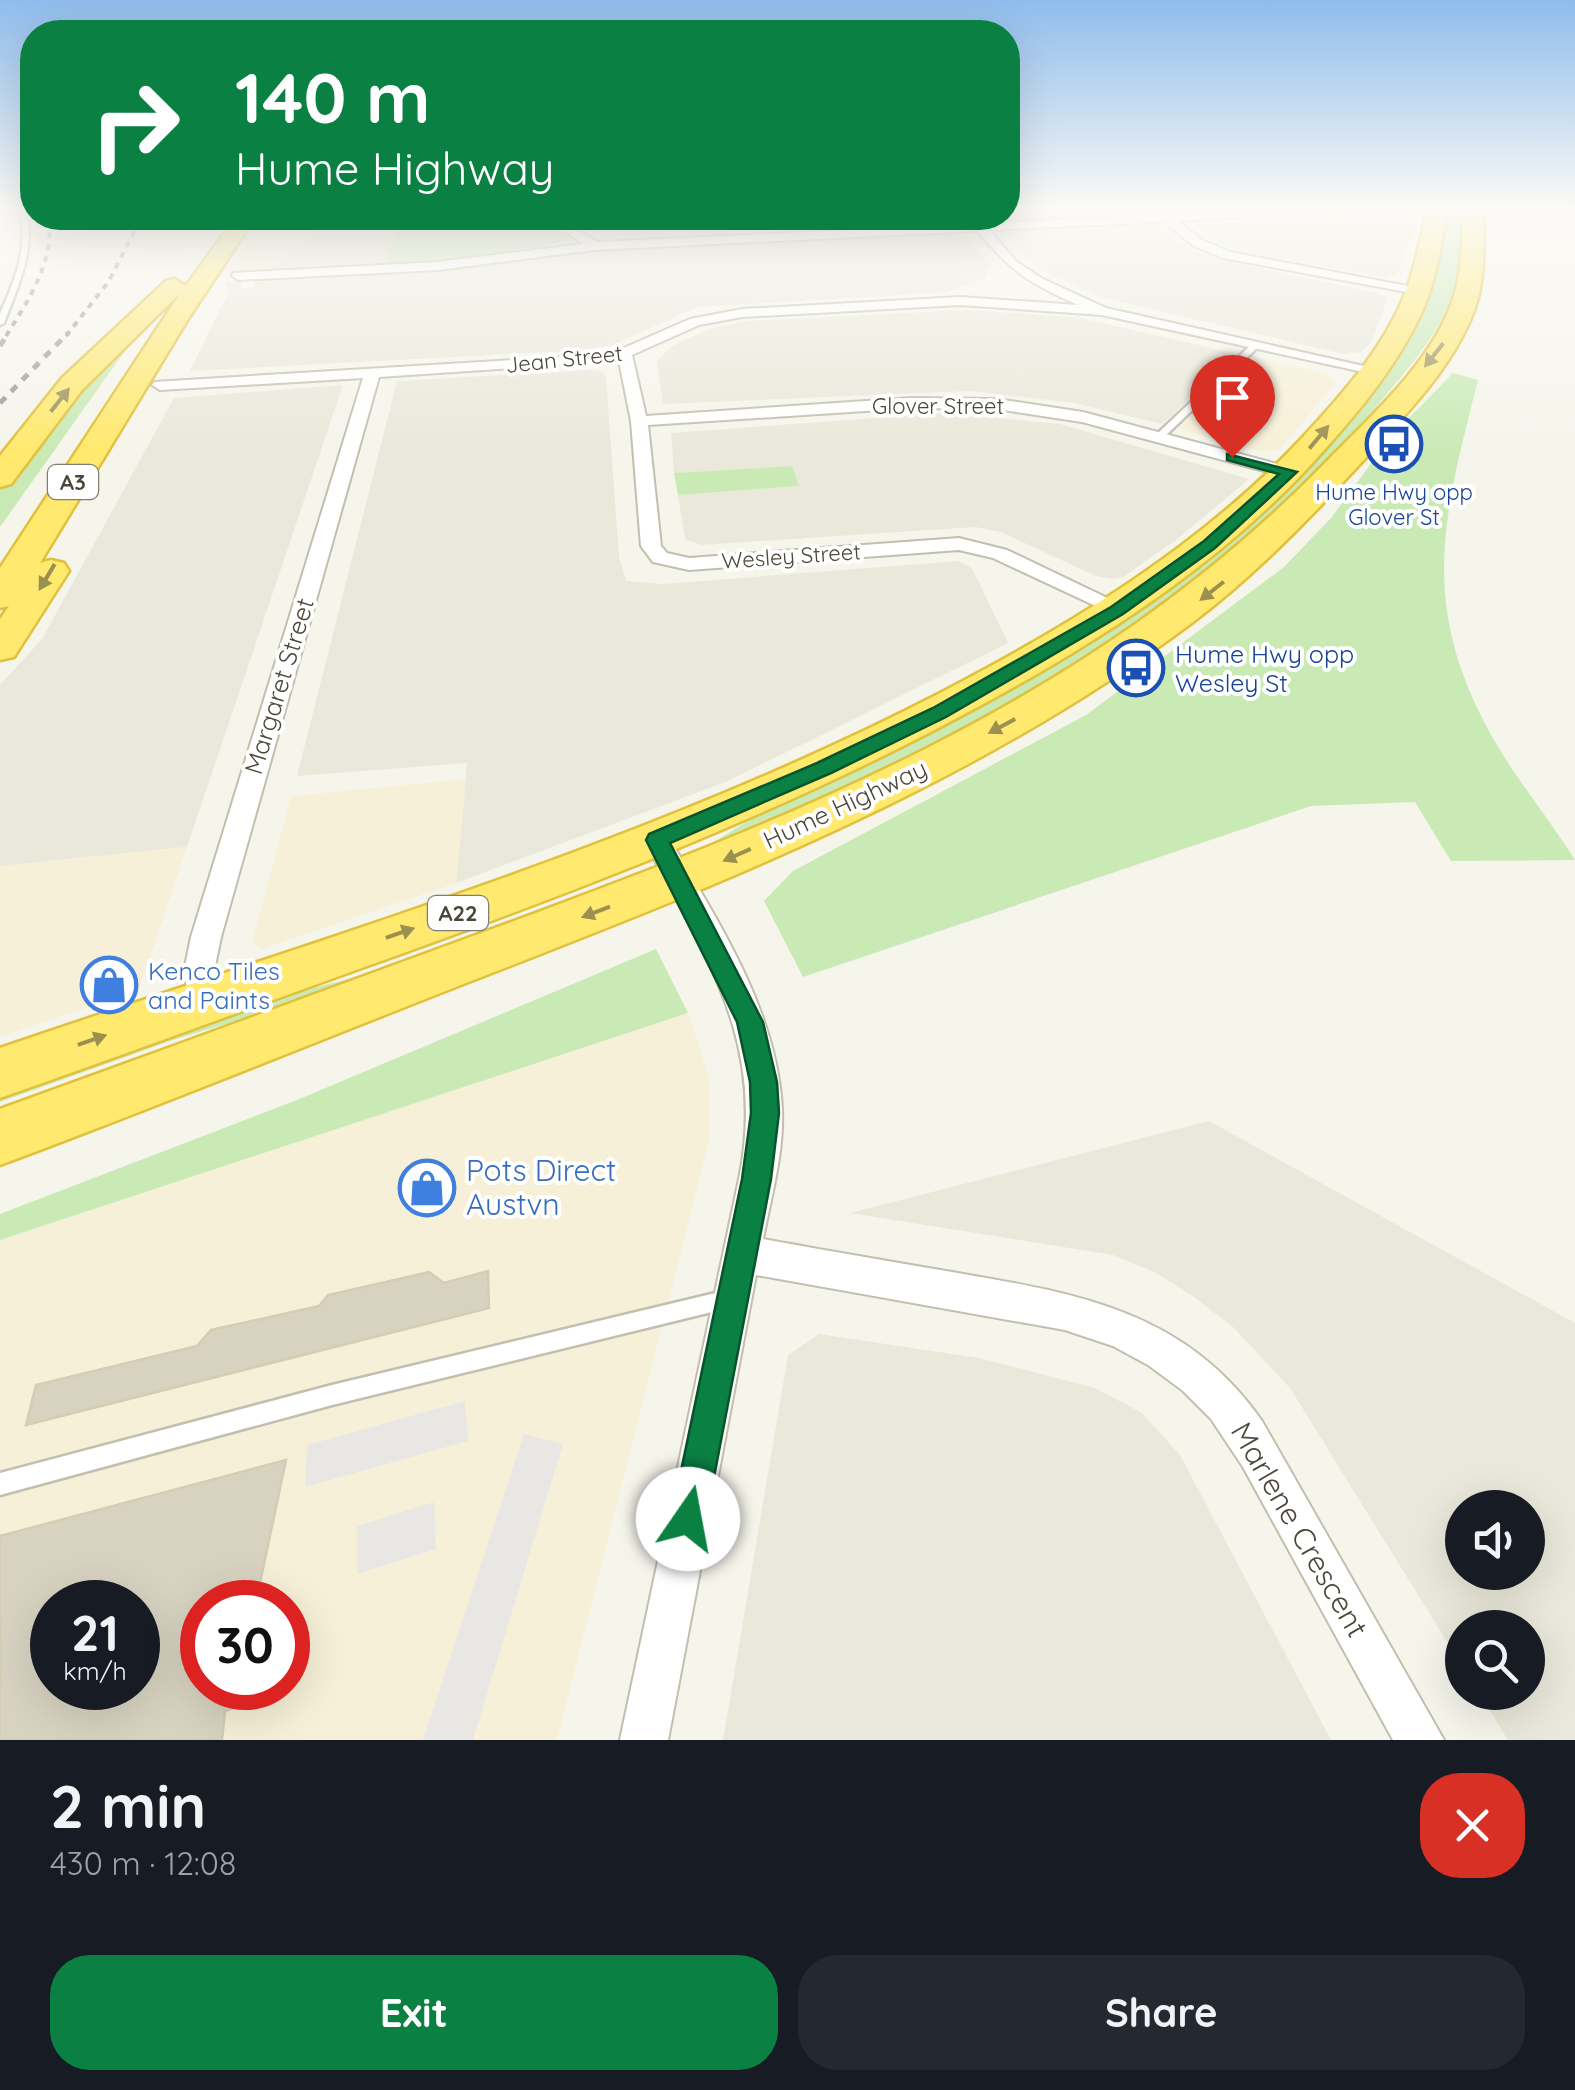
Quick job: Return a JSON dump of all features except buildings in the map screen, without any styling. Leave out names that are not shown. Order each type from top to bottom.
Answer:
[{"type":"highway","points":[[0,477],[72,384],[181,288]]},
{"type":"highway","name":"A3","points":[[0,597],[143,374],[186,288]]},
{"type":"highway","points":[[0,648],[58,559],[143,374],[196,318],[192,288]]},
{"type":"highway","name":"Hume Highway","points":[[0,1137],[667,860],[824,768],[940,712],[1117,610],[1210,544],[1290,472],[1398,335],[1419,288]]},
{"type":"highway","name":"Hume Highway","points":[[0,1073],[202,1002],[667,860],[891,785],[1019,717],[1167,626],[1234,574],[1303,512],[1344,468],[1456,326],[1469,288]]},
{"type":"highway","name":"A3","points":[[0,550],[143,374]]},
{"type":"street","name":"Jean Street","points":[[960,301],[993,288]]},
{"type":"street","points":[[1047,288],[1102,312],[1372,372]]},
{"type":"street","points":[[1399,288],[1418,292]]},
{"type":"street","name":"Jean Street","points":[[143,374],[372,373],[625,355],[695,322],[725,315],[960,301],[1102,312]]},
{"type":"street","name":"Wesley Street","points":[[625,355],[639,421],[651,546],[668,562],[960,544],[990,550],[1117,610]]},
{"type":"street","name":"Margaret Street","points":[[202,1002],[199,971],[206,937],[372,373]]},
{"type":"street","name":"Glover Street","points":[[639,421],[957,402],[1046,410],[1290,472]]},
{"type":"street","points":[[644,1740],[761,1156],[763,1082],[750,1022],[739,996],[667,860]]},
{"type":"street","name":"Marlene Crescent","points":[[742,1254],[1065,1311],[1104,1322],[1169,1355],[1212,1390],[1252,1444],[1420,1740]]},
{"type":"lane","points":[[0,324],[15,288]]},
{"type":"lane","points":[[1159,437],[1255,346]]},
{"type":"lane","points":[[0,1484],[332,1395],[733,1298]]},
{"type":"shaded area","points":[[227,288],[959,288],[948,292],[698,307],[613,345],[586,350],[190,371]]},
{"type":"shaded area","points":[[1081,288],[1355,288],[1388,298],[1371,342],[1361,352],[1344,354],[1100,297]]},
{"type":"shaded area","points":[[965,310],[1076,317],[1238,354],[1162,424],[1074,403],[970,391],[663,404],[657,361],[671,347],[708,329],[746,321]]},
{"type":"shaded area","points":[[1253,357],[1326,374],[1336,382],[1280,449],[1259,451],[1178,429]]},
{"type":"shaded area","points":[[604,372],[606,378],[619,557],[626,581],[663,584],[959,561],[972,568],[1008,643],[728,781],[456,883],[467,763],[297,776],[397,381]]},
{"type":"shaded area","points":[[343,385],[187,847],[0,866],[0,685],[42,639],[174,398]]},
{"type":"shaded area","points":[[942,413],[1060,424],[1249,479],[1176,540],[1123,577],[1114,579],[1096,576],[1001,532],[975,527],[701,545],[685,539],[678,495],[798,486],[792,466],[674,473],[671,433]]},
{"type":"shaded area","points":[[466,779],[456,883],[262,949],[252,943],[291,796]]},
{"type":"shaded area","points":[[187,847],[139,990],[0,1037],[0,866]]},
{"type":"shaded area","points":[[688,1013],[709,1077],[710,1137],[557,1740],[0,1740],[0,1240]]},
{"type":"shaded area","points":[[1209,1121],[1575,1323],[1575,1740],[1508,1740],[1489,1710],[1545,1710],[1545,1610],[1445,1610],[1445,1639],[1290,1388],[1234,1328],[1193,1296],[1154,1272],[1113,1255],[850,1213]]},
{"type":"shaded area","points":[[819,1334],[979,1358],[1095,1388],[1142,1413],[1180,1455],[1331,1740],[723,1740],[788,1355]]},
{"type":"shaded area","points":[[465,1401],[468,1441],[305,1487],[307,1445]]},
{"type":"shaded area","points":[[524,1434],[563,1444],[473,1740],[423,1740]]},
{"type":"shaded area","points":[[434,1502],[436,1549],[357,1574],[357,1526]]},
{"type":"green space","points":[[1431,288],[1455,288],[1429,340],[1395,384],[1278,517],[1212,574],[1093,656],[968,727],[708,850],[706,847],[746,822],[916,739],[1080,650],[1158,599],[1231,543],[1299,479],[1361,405],[1405,344]]},
{"type":"green space","points":[[136,335],[0,527],[0,489],[63,405]]},
{"type":"green space","points":[[1453,373],[1478,380],[1448,516],[1444,558],[1453,642],[1467,686],[1490,733],[1575,860],[1451,861],[1415,802],[1311,806],[803,977],[764,901],[793,871],[1086,715],[1284,567],[1331,518],[1392,435]]},
{"type":"green space","points":[[792,466],[799,486],[678,495],[674,473]]},
{"type":"green space","points":[[656,949],[688,1013],[0,1240],[0,1214],[297,1100]]},
{"type":"green space","points":[[352,978],[353,985],[173,1040],[0,1102],[0,1093],[238,1007]]},
{"type":"railway","points":[[6,336],[34,288]]},
{"type":"railway","points":[[66,336],[103,288]]},
{"type":"railway","points":[[0,346],[8,333]]},
{"type":"railway","points":[[0,403],[68,333]]},
{"type":"place","name":"Hume Hwy opp Glover St","points":[[1394,444]]},
{"type":"place","name":"Hume Hwy opp Wesley St","points":[[1136,668]]},
{"type":"place","name":"Kenco Tiles and Paints","points":[[109,985]]},
{"type":"place","name":"Pots Direct Austvn","points":[[427,1188]]},
{"type":"route","points":[[688,1519],[757,1179],[765,1113],[763,1082],[750,1022],[657,840],[824,768],[940,712],[1117,610],[1210,544],[1290,472],[1232,457]]}]
